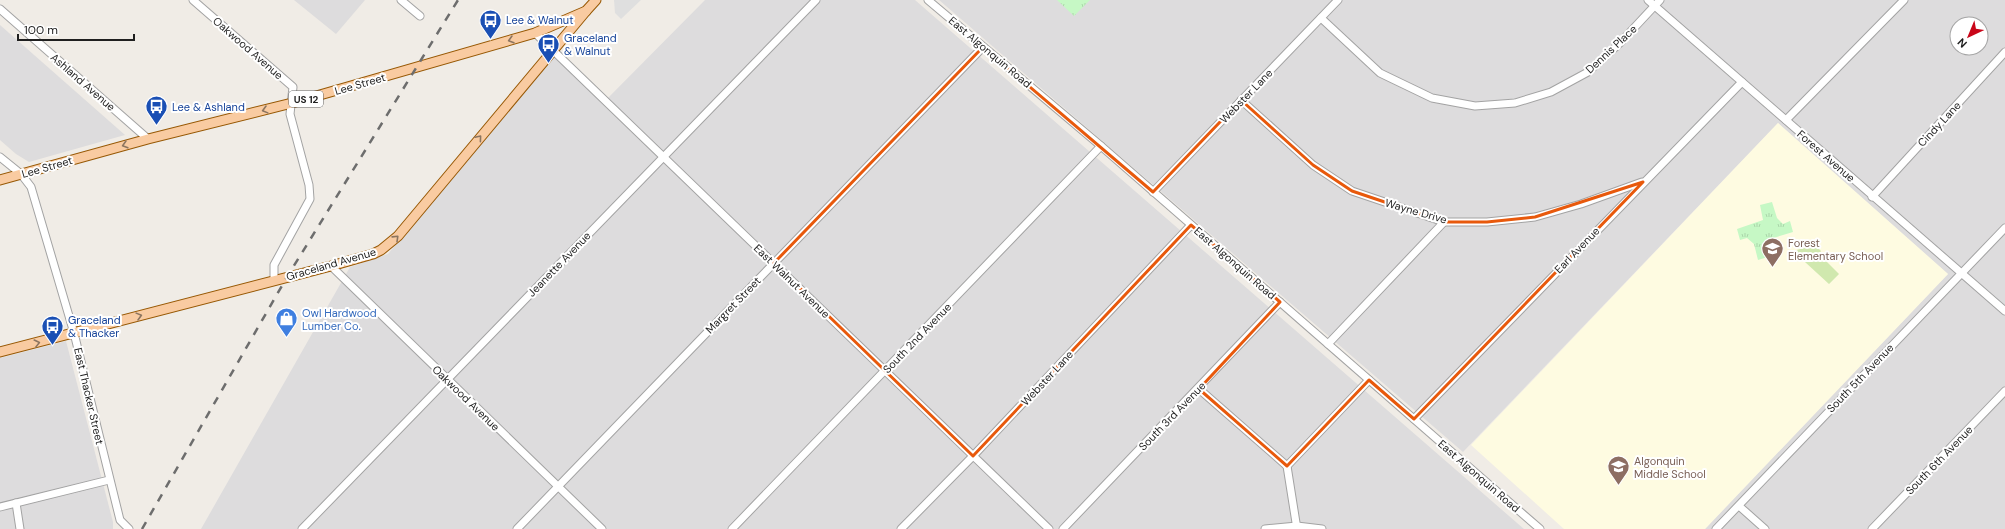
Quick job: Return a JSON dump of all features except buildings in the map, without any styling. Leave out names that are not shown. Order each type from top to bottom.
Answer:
[{"type":"main road","name":"Lee Street","points":[[0,180],[148,139],[292,103],[535,33],[586,11],[596,0]]},
{"type":"main road","name":"Graceland Avenue","points":[[0,352],[331,266],[373,254],[381,250],[398,236],[586,11]]},
{"type":"street","name":"Oakwood Avenue","points":[[193,0],[293,87],[290,114],[308,185],[310,199],[274,265],[274,280]]},
{"type":"street","points":[[401,0],[420,16]]},
{"type":"street","name":"Jeanette Avenue","points":[[302,529],[816,0]]},
{"type":"street","name":"East Algonquin Road","points":[[928,0],[1101,146],[1540,529]]},
{"type":"street","name":"Webster Lane","points":[[1153,192],[1338,0]]},
{"type":"street","name":"Forest Avenue","points":[[1648,0],[2005,311]]},
{"type":"street","name":"Dennis Place","points":[[1321,18],[1380,73],[1432,98],[1475,106],[1515,103],[1552,92],[1588,72],[1620,43],[1660,0]]},
{"type":"street","points":[[1786,120],[1904,0]]},
{"type":"street","name":"Ashland Avenue","points":[[0,9],[148,139]]},
{"type":"street","name":"East Walnut Avenue","points":[[535,33],[1049,529]]},
{"type":"street","name":"Margret Street","points":[[517,529],[983,46]]},
{"type":"street","name":"Cindy Lane","points":[[1872,196],[2005,52]]},
{"type":"street","name":"Earl Avenue","points":[[1414,419],[1742,82]]},
{"type":"street","name":"Wayne Drive","points":[[1242,100],[1313,165],[1352,191],[1444,222],[1487,222],[1535,217],[1581,204],[1643,182]]},
{"type":"street","name":"South 2nd Avenue","points":[[732,529],[886,371],[1101,146]]},
{"type":"street","name":"East Thacker Street","points":[[0,157],[21,174],[31,187],[74,333],[120,520],[128,529]]},
{"type":"street","points":[[1328,344],[1444,222]]},
{"type":"street","name":"Webster Lane","points":[[901,529],[973,456],[1191,225]]},
{"type":"street","name":"South 5th Avenue","points":[[1716,529],[2005,228]]},
{"type":"street","name":"Oakwood Avenue","points":[[331,266],[602,529]]},
{"type":"street","name":"South 3rd Avenue","points":[[1063,529],[1199,389],[1280,302]]},
{"type":"street","points":[[1286,466],[1369,380]]},
{"type":"street","points":[[1199,389],[1286,466],[1297,527]]},
{"type":"street","name":"South 6th Avenue","points":[[1872,529],[2005,391]]},
{"type":"street","points":[[0,507],[109,480]]},
{"type":"street","points":[[16,503],[20,529]]},
{"type":"street","points":[[1739,506],[1765,529]]},
{"type":"street","points":[[1265,529],[1297,527],[1322,529]]},
{"type":"highlighted area","points":[[983,47],[1153,192],[1241,100],[1313,165],[1352,191],[1444,222],[1487,222],[1535,217],[1643,182],[1414,419],[1369,380],[1287,466],[1199,389],[1280,302],[1191,225],[973,456],[774,263]]},
{"type":"shaded area","points":[[294,0],[365,0],[336,34]]},
{"type":"shaded area","points":[[614,0],[641,0],[621,19],[615,13]]},
{"type":"shaded area","points":[[705,0],[915,0],[1524,529],[201,529],[350,267],[388,254],[553,55],[603,103]]},
{"type":"shaded area","points":[[939,0],[2005,0],[2005,529],[1705,529],[1948,274],[1778,123],[1463,452]]},
{"type":"shaded area","points":[[0,25],[125,135],[29,162],[16,154],[0,140]]},
{"type":"shaded area","points":[[1778,123],[1948,274],[1705,529],[1564,529],[1471,445]]},
{"type":"shaded area","points":[[66,341],[113,522],[113,529],[0,529],[0,358]]},
{"type":"green space","points":[[1057,0],[1090,0],[1074,16]]},
{"type":"green space","points":[[1772,202],[1777,218],[1783,224],[1790,221],[1793,232],[1767,240],[1771,256],[1758,260],[1754,244],[1747,238],[1740,240],[1737,229],[1763,220],[1760,205]]},
{"type":"green space","points":[[1814,244],[1821,251],[1819,254],[1839,274],[1829,284],[1793,251]]},
{"type":"railway","points":[[142,529],[287,277],[458,0]]},
{"type":"place","name":"Lee & Walnut","points":[[491,40]]},
{"type":"place","name":"Graceland & Walnut","points":[[549,64]]},
{"type":"place","name":"Lee & Ashland","points":[[157,126]]},
{"type":"place","name":"Forest Elementary School","points":[[1773,268]]},
{"type":"place","name":"Owl Hardwood Lumber Co.","points":[[287,338]]},
{"type":"place","name":"Graceland & Thacker","points":[[53,346]]},
{"type":"place","name":"Algonquin Middle School","points":[[1618,486]]}]
